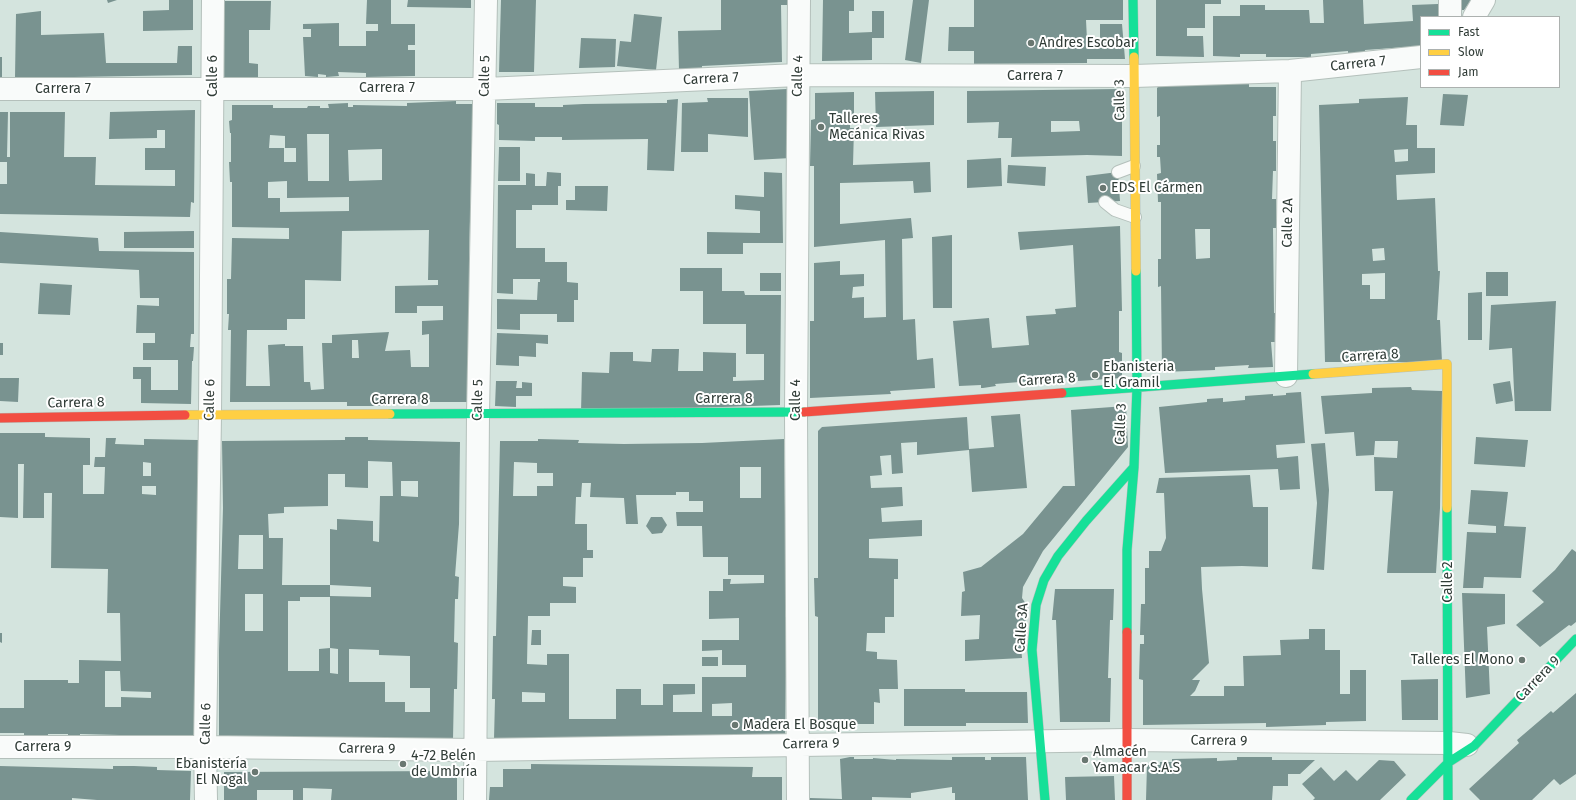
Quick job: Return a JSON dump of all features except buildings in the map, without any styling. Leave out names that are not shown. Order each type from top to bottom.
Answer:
[{"type":"street","name":"Calle 6","points":[[206,800],[205,747],[214,0]]},
{"type":"street","name":"Calle 5","points":[[475,800],[478,414],[486,0]]},
{"type":"street","name":"Calle 4","points":[[798,800],[796,413],[799,0]]},
{"type":"street","name":"Calle 3","points":[[1127,800],[1127,550],[1134,467],[1136,387],[1134,76],[1132,0]]},
{"type":"street","points":[[1450,0],[1450,16]]},
{"type":"street","points":[[1475,16],[1484,0]]},
{"type":"street","name":"Carrera 7","points":[[0,89],[485,89],[798,75],[1134,76],[1290,71],[1420,57]]},
{"type":"street","name":"Calle 2A","points":[[1286,376],[1290,71]]},
{"type":"street","name":"Carrera 8","points":[[0,418],[210,415],[796,413],[1447,364]]},
{"type":"street","name":"Calle 2","points":[[1447,364],[1448,800]]},
{"type":"street","name":"Calle 3A","points":[[1045,800],[1032,650],[1036,605],[1044,580],[1058,556],[1134,467]]},
{"type":"street","name":"Carrera 9","points":[[0,747],[205,747],[475,750],[1126,740],[1449,753],[1474,746],[1576,639]]},
{"type":"street","points":[[1411,800],[1449,753]]},
{"type":"lane","points":[[1118,172],[1134,166]]},
{"type":"lane","points":[[1105,202],[1115,210],[1135,217]]},
{"type":"traffic: fast","points":[[1133,0],[1134,57]]},
{"type":"traffic: fast","points":[[1127,632],[1127,550],[1134,467],[1137,387],[1136,271]]},
{"type":"traffic: fast","points":[[1062,393],[1313,374]]},
{"type":"traffic: fast","points":[[390,414],[804,412]]},
{"type":"traffic: fast","points":[[1045,800],[1032,650],[1036,605],[1044,580],[1058,556],[1086,521],[1134,467]]},
{"type":"traffic: fast","points":[[1447,508],[1448,800]]},
{"type":"traffic: fast","points":[[1411,800],[1449,762],[1474,746],[1576,639]]},
{"type":"traffic: slow","points":[[1134,57],[1136,271]]},
{"type":"traffic: slow","points":[[1313,374],[1447,364],[1447,508]]},
{"type":"traffic: slow","points":[[185,415],[390,414]]},
{"type":"traffic: jam","points":[[804,412],[1062,393]]},
{"type":"traffic: jam","points":[[0,418],[185,415]]},
{"type":"traffic: jam","points":[[1127,632],[1127,800]]},
{"type":"place","name":"Andres Escobar","points":[[1031,43]]},
{"type":"place","name":"Talleres Mecánica Rivas","points":[[821,127]]},
{"type":"place","name":"EDS El Cármen","points":[[1103,188]]},
{"type":"place","name":"Ebanisteria El Gramil","points":[[1095,375]]},
{"type":"place","name":"Talleres El Mono","points":[[1522,660]]},
{"type":"place","name":"Madera El Bosque","points":[[735,725]]},
{"type":"place","name":"Almacén Yamacar S.A.S","points":[[1085,760]]},
{"type":"place","name":"4-72 Belén de Umbría","points":[[403,764]]},
{"type":"place","name":"Ebanistería El Nogal","points":[[255,772]]}]
